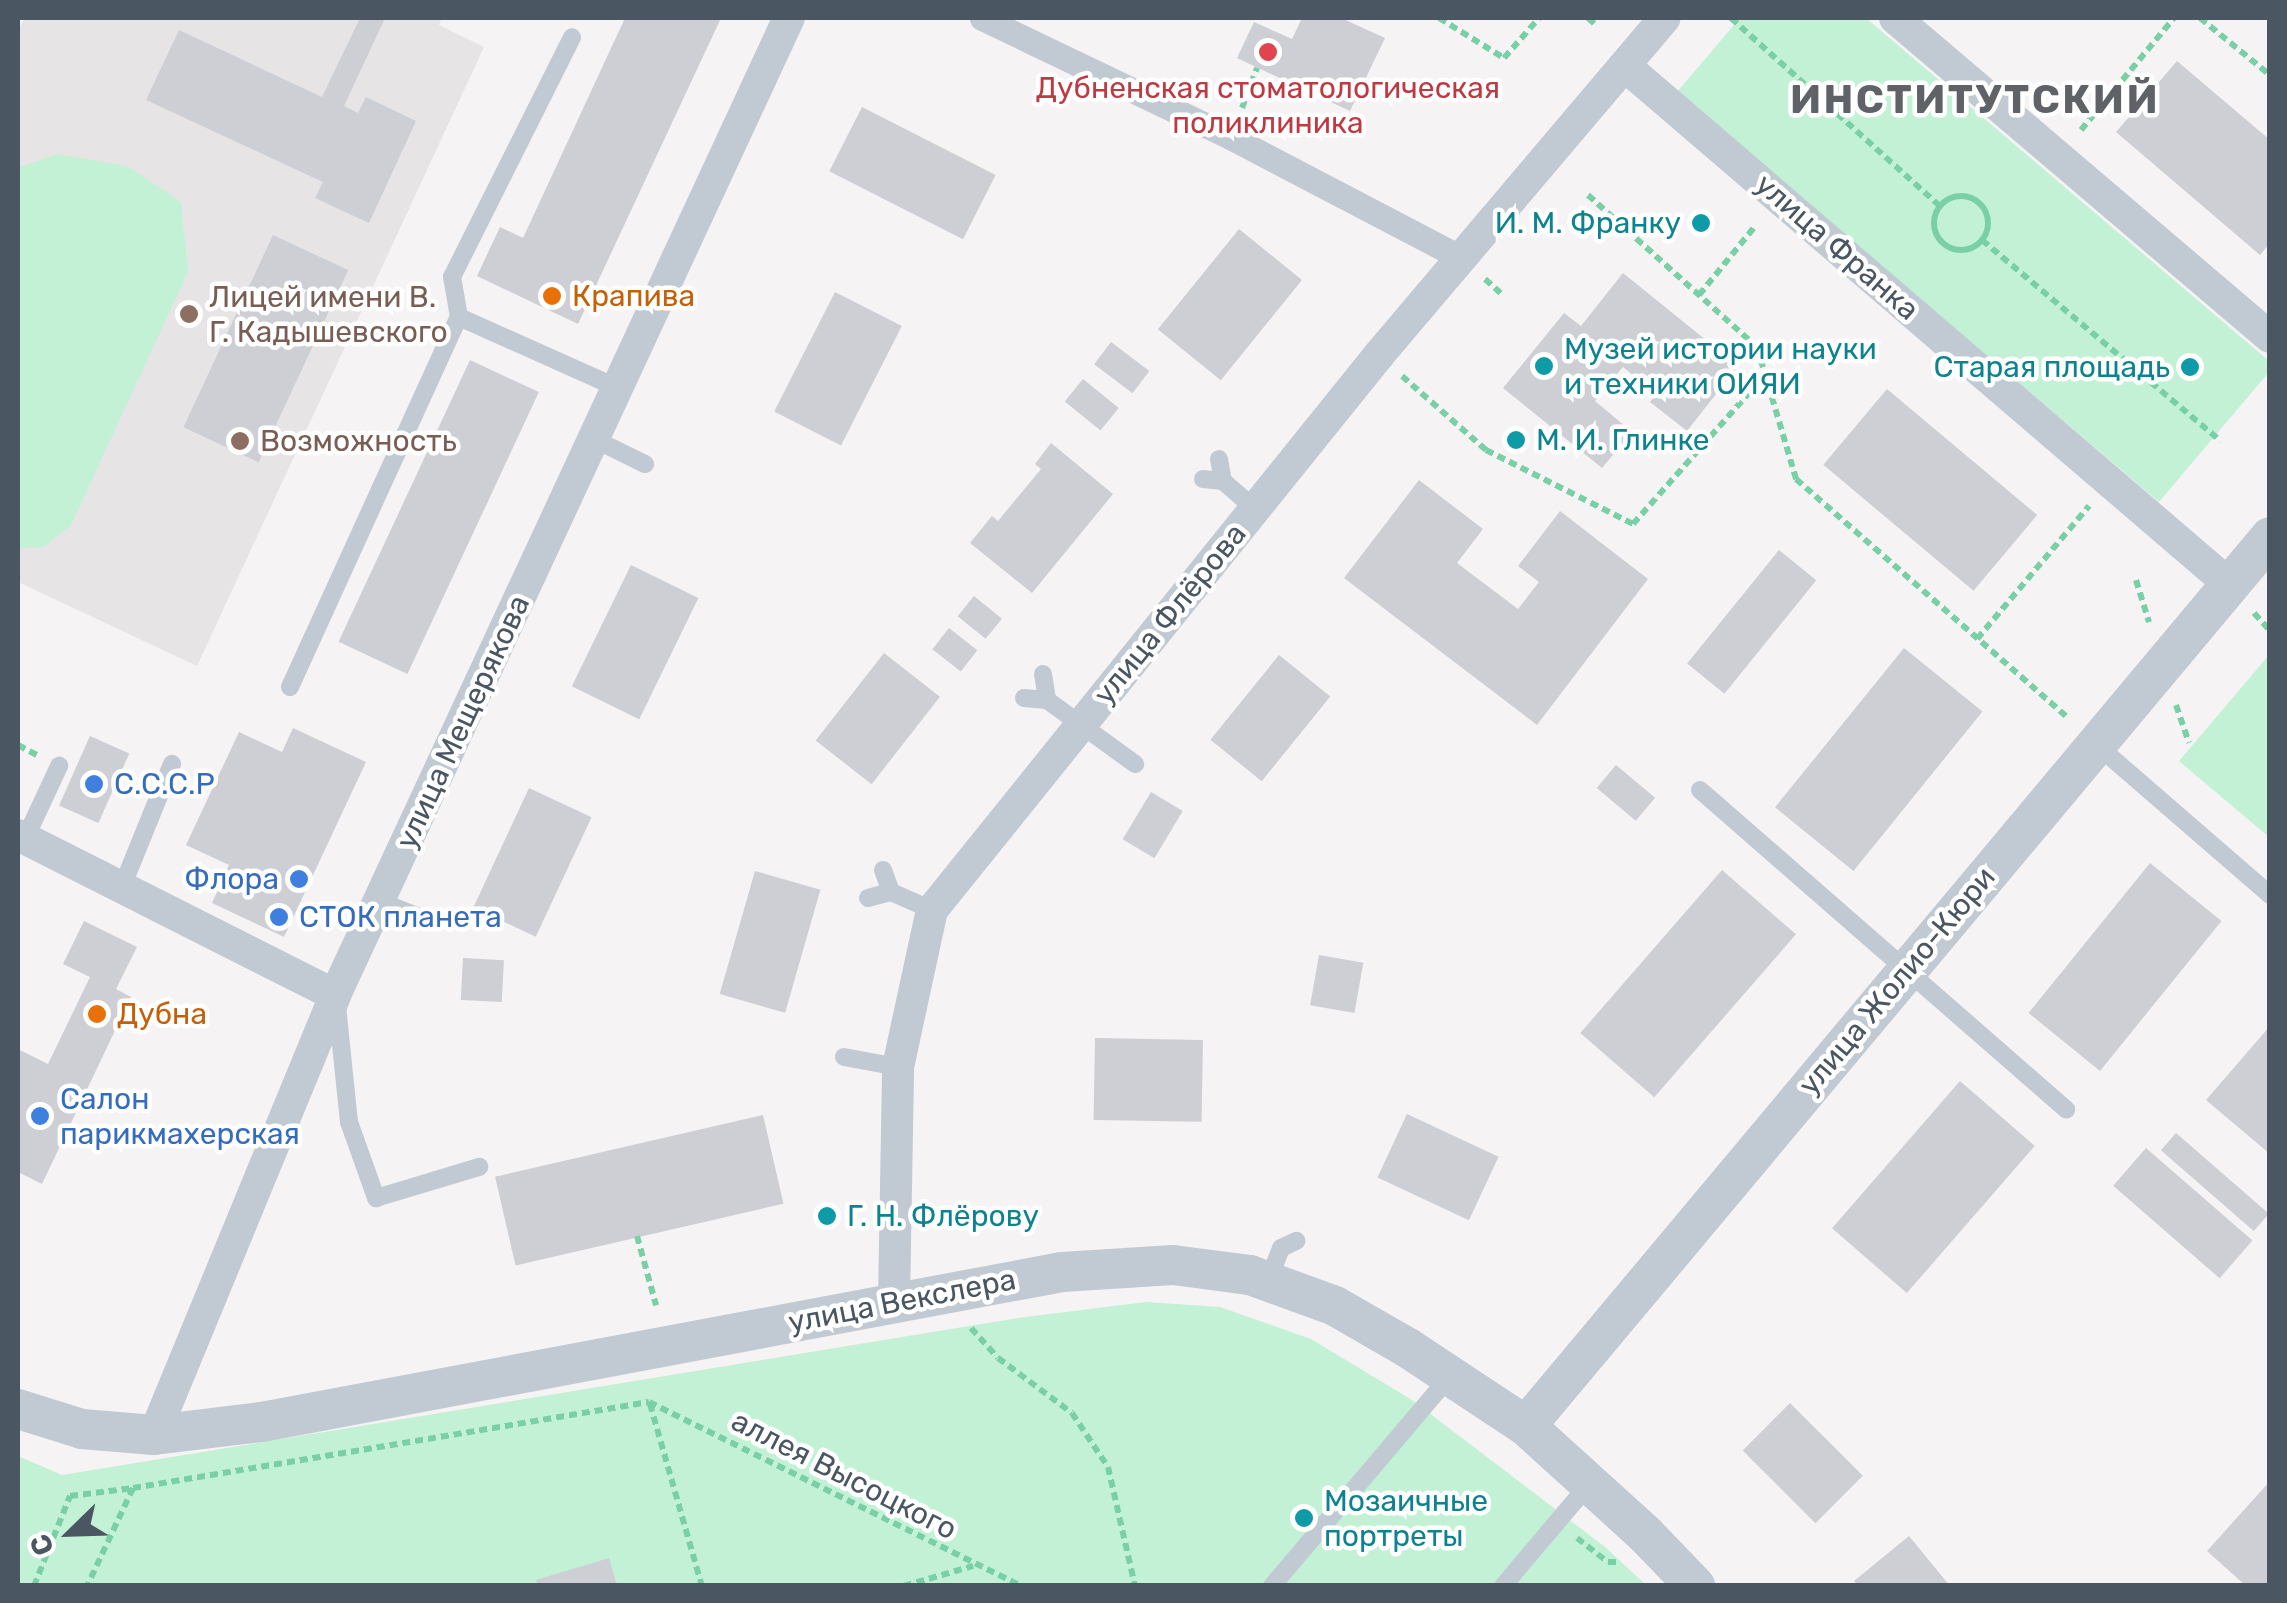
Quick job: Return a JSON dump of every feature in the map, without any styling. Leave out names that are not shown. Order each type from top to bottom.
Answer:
[{"type":"street","name":"улица Мещерякова","points":[[154,1435],[336,995],[790,18]]},
{"type":"street","points":[[982,18],[1232,138],[1462,258]]},
{"type":"street","name":"улица Флёрова","points":[[894,1302],[898,1067],[932,910],[1378,356],[1665,18]]},
{"type":"street","points":[[1895,18],[2270,336]]},
{"type":"street","name":"улица Франка","points":[[1626,66],[2230,586]]},
{"type":"street","name":"улица Жолио-Кюри","points":[[1526,1426],[2270,537]]},
{"type":"street","points":[[21,837],[336,995]]},
{"type":"street","name":"улица Векслера","points":[[18,1410],[82,1429],[154,1435],[262,1422],[1062,1272],[1173,1265],[1250,1275],[1280,1251],[1335,1306],[1452,1375],[1526,1426],[1591,1482],[1694,1586]]},
{"type":"lane","points":[[290,686],[458,317],[452,276],[572,38]]},
{"type":"lane","points":[[458,317],[618,388]]},
{"type":"lane","points":[[594,439],[645,464]]},
{"type":"lane","points":[[1219,459],[1223,481]]},
{"type":"lane","points":[[1203,479],[1223,481],[1255,509]]},
{"type":"lane","points":[[1043,674],[1047,700]]},
{"type":"lane","points":[[1024,698],[1047,700],[1135,764]]},
{"type":"lane","points":[[2098,746],[2270,895]]},
{"type":"lane","points":[[122,887],[172,764]]},
{"type":"lane","points":[[21,837],[59,766]]},
{"type":"lane","points":[[1700,790],[2066,1110]]},
{"type":"lane","points":[[884,870],[891,892]]},
{"type":"lane","points":[[868,898],[891,892],[932,910]]},
{"type":"lane","points":[[380,901],[427,920]]},
{"type":"lane","points":[[336,995],[349,1122],[376,1198],[479,1167]]},
{"type":"lane","points":[[844,1057],[898,1067]]},
{"type":"lane","points":[[1272,1586],[1452,1375]]},
{"type":"lane","points":[[1503,1586],[1591,1482]]},
{"type":"path","points":[[1439,18],[1504,58],[1539,18]]},
{"type":"path","points":[[1588,18],[1598,26]]},
{"type":"path","points":[[1731,18],[1940,205]]},
{"type":"path","points":[[2058,158],[2174,18]]},
{"type":"path","points":[[2200,18],[2270,75]]},
{"type":"path","points":[[1232,138],[1257,68]]},
{"type":"path","points":[[1588,194],[1757,348],[1796,479],[2098,746]]},
{"type":"path","points":[[1958,196],[1979,202],[1988,220],[1982,240],[1964,250],[1943,244],[1934,225],[1940,205],[1958,196]]},
{"type":"path","points":[[1699,294],[1756,225]]},
{"type":"path","points":[[1982,240],[2221,442]]},
{"type":"path","points":[[1378,356],[1486,450],[1633,524],[1766,375]]},
{"type":"path","points":[[1977,640],[2110,482]]},
{"type":"path","points":[[637,1236],[656,1305]]},
{"type":"path","points":[[943,1293],[998,1358],[1072,1413],[1108,1467],[1136,1586]]},
{"type":"path","points":[[34,1586],[70,1496],[650,1402],[702,1586]]},
{"type":"path","name":"аллея Высоцкого","points":[[650,1402],[973,1566],[1020,1586]]},
{"type":"path","points":[[87,1586],[134,1488]]},
{"type":"path","points":[[1566,1537],[1581,1538],[1608,1562],[1622,1562]]},
{"type":"path","points":[[904,1586],[973,1566]]},
{"type":"shaded area","name":"Лицей имени В. Г. Кадышевского","points":[[24,18],[442,18],[439,25],[484,47],[197,666],[18,582],[18,32]]},
{"type":"green space","points":[[1740,18],[1866,18],[2269,361],[2269,372],[2159,502],[1677,92]]},
{"type":"green space","points":[[57,154],[127,166],[181,202],[188,272],[71,525],[44,547],[18,548],[18,168]]},
{"type":"green space","points":[[2269,655],[2269,837],[2179,761]]},
{"type":"green space","points":[[1146,1302],[1220,1307],[1311,1339],[1412,1400],[1605,1547],[1646,1585],[18,1585],[18,1456],[62,1475],[1018,1318]]},
{"type":"building","points":[[360,18],[385,18],[344,106],[358,113],[366,97],[416,121],[369,223],[315,198],[323,182],[146,100],[179,30],[322,97]]},
{"type":"building","points":[[625,18],[721,18],[578,324],[477,276],[500,227],[523,238]]},
{"type":"building","points":[[1302,18],[1341,18],[1385,38],[1350,111],[1237,58],[1254,22],[1292,39]]},
{"type":"building","points":[[2177,61],[2270,140],[2270,243],[2260,255],[2116,132]]},
{"type":"building","points":[[862,107],[996,175],[963,239],[829,171]]},
{"type":"building","points":[[1239,229],[1302,280],[1221,380],[1158,329]]},
{"type":"building","points":[[273,235],[348,270],[259,462],[183,427]]},
{"type":"building","points":[[1623,273],[1738,366],[1687,431],[1650,402],[1656,394],[1623,367],[1595,401],[1632,432],[1602,468],[1503,388],[1564,313],[1581,326]]},
{"type":"building","points":[[835,292],[902,326],[841,445],[774,411]]},
{"type":"building","points":[[1111,342],[1149,371],[1132,393],[1094,364]]},
{"type":"building","points":[[470,360],[539,392],[407,674],[339,642]]},
{"type":"building","points":[[1083,379],[1119,408],[1100,430],[1065,402]]},
{"type":"building","points":[[1887,389],[2037,515],[1974,591],[1823,465]]},
{"type":"building","points":[[1051,443],[1113,494],[1032,593],[970,543],[992,516],[998,521],[1041,469],[1035,464]]},
{"type":"building","points":[[1419,480],[1483,529],[1457,563],[1518,609],[1539,582],[1518,566],[1560,511],[1648,579],[1537,725],[1344,578]]},
{"type":"building","points":[[1779,550],[1816,580],[1724,694],[1687,663]]},
{"type":"building","points":[[631,565],[698,598],[639,719],[572,686]]},
{"type":"building","points":[[974,596],[1002,619],[986,639],[958,616]]},
{"type":"building","points":[[949,628],[977,650],[961,671],[932,649]]},
{"type":"building","points":[[1904,648],[1982,712],[1853,871],[1775,807]]},
{"type":"building","points":[[884,653],[940,697],[872,784],[816,740]]},
{"type":"building","points":[[1279,655],[1330,697],[1262,781],[1210,740]]},
{"type":"building","points":[[293,728],[366,762],[284,937],[212,903],[229,865],[186,845],[239,732],[282,752]]},
{"type":"building","points":[[90,736],[129,753],[98,823],[59,805]]},
{"type":"building","points":[[1616,765],[1655,798],[1636,821],[1597,788]]},
{"type":"building","points":[[529,788],[592,817],[536,937],[473,908]]},
{"type":"building","points":[[1151,792],[1183,811],[1154,858],[1123,839]]},
{"type":"building","points":[[2150,863],[2221,921],[2100,1071],[2029,1013]]},
{"type":"building","points":[[1722,870],[1796,934],[1654,1097],[1580,1033]]},
{"type":"building","points":[[755,871],[820,890],[785,1013],[720,994]]},
{"type":"building","points":[[84,921],[137,947],[116,989],[131,997],[42,1184],[18,1172],[18,1049],[48,1064],[90,977],[63,964]]},
{"type":"building","points":[[1319,955],[1363,963],[1354,1013],[1310,1005]]},
{"type":"building","points":[[463,958],[504,960],[502,1002],[461,1000]]},
{"type":"building","points":[[2270,1026],[2270,1154],[2206,1100]]},
{"type":"building","points":[[1095,1038],[1203,1040],[1202,1122],[1094,1120]]},
{"type":"building","points":[[1960,1081],[2035,1146],[1907,1293],[1832,1228]]},
{"type":"building","points":[[1407,1114],[1499,1157],[1469,1220],[1377,1177]]},
{"type":"building","points":[[763,1115],[783,1204],[516,1266],[495,1177]]},
{"type":"building","points":[[2176,1133],[2269,1214],[2254,1231],[2161,1150]]},
{"type":"building","points":[[2146,1148],[2252,1241],[2220,1278],[2113,1186]]},
{"type":"building","points":[[1790,1403],[1863,1476],[1815,1523],[1743,1450]]},
{"type":"building","points":[[2270,1481],[2270,1586],[2246,1586],[2207,1551]]},
{"type":"building","points":[[1909,1536],[1950,1586],[1858,1586],[1854,1581]]},
{"type":"building","points":[[609,1558],[617,1586],[538,1586],[536,1580]]},
{"type":"place","name":"Дубненская стоматологическая поликлиника","points":[[1268,52]]},
{"type":"place","name":"И. М. Франку","points":[[1701,223]]},
{"type":"place","name":"Крапива","points":[[552,296]]},
{"type":"place","name":"Лицей имени В. Г. Кадышевского","points":[[189,314]]},
{"type":"place","name":"Музей истории науки и техники ОИЯИ","points":[[1544,366]]},
{"type":"place","name":"Старая площадь","points":[[2190,367]]},
{"type":"place","name":"М. И. Глинке","points":[[1516,440]]},
{"type":"place","name":"Возможность","points":[[240,441]]},
{"type":"place","name":"С.С.С.Р","points":[[94,784]]},
{"type":"place","name":"Флора","points":[[299,879]]},
{"type":"place","name":"СТОК планета","points":[[279,917]]},
{"type":"place","name":"Дубна","points":[[97,1014]]},
{"type":"place","name":"Салон парикмахерская","points":[[40,1116]]},
{"type":"place","name":"Г. Н. Флёрову","points":[[827,1216]]},
{"type":"place","name":"Мозаичные портреты","points":[[1304,1518]]},
{"type":"district","name":"ИНСТИТУТСКИЙ","points":[[1975,100]]}]
